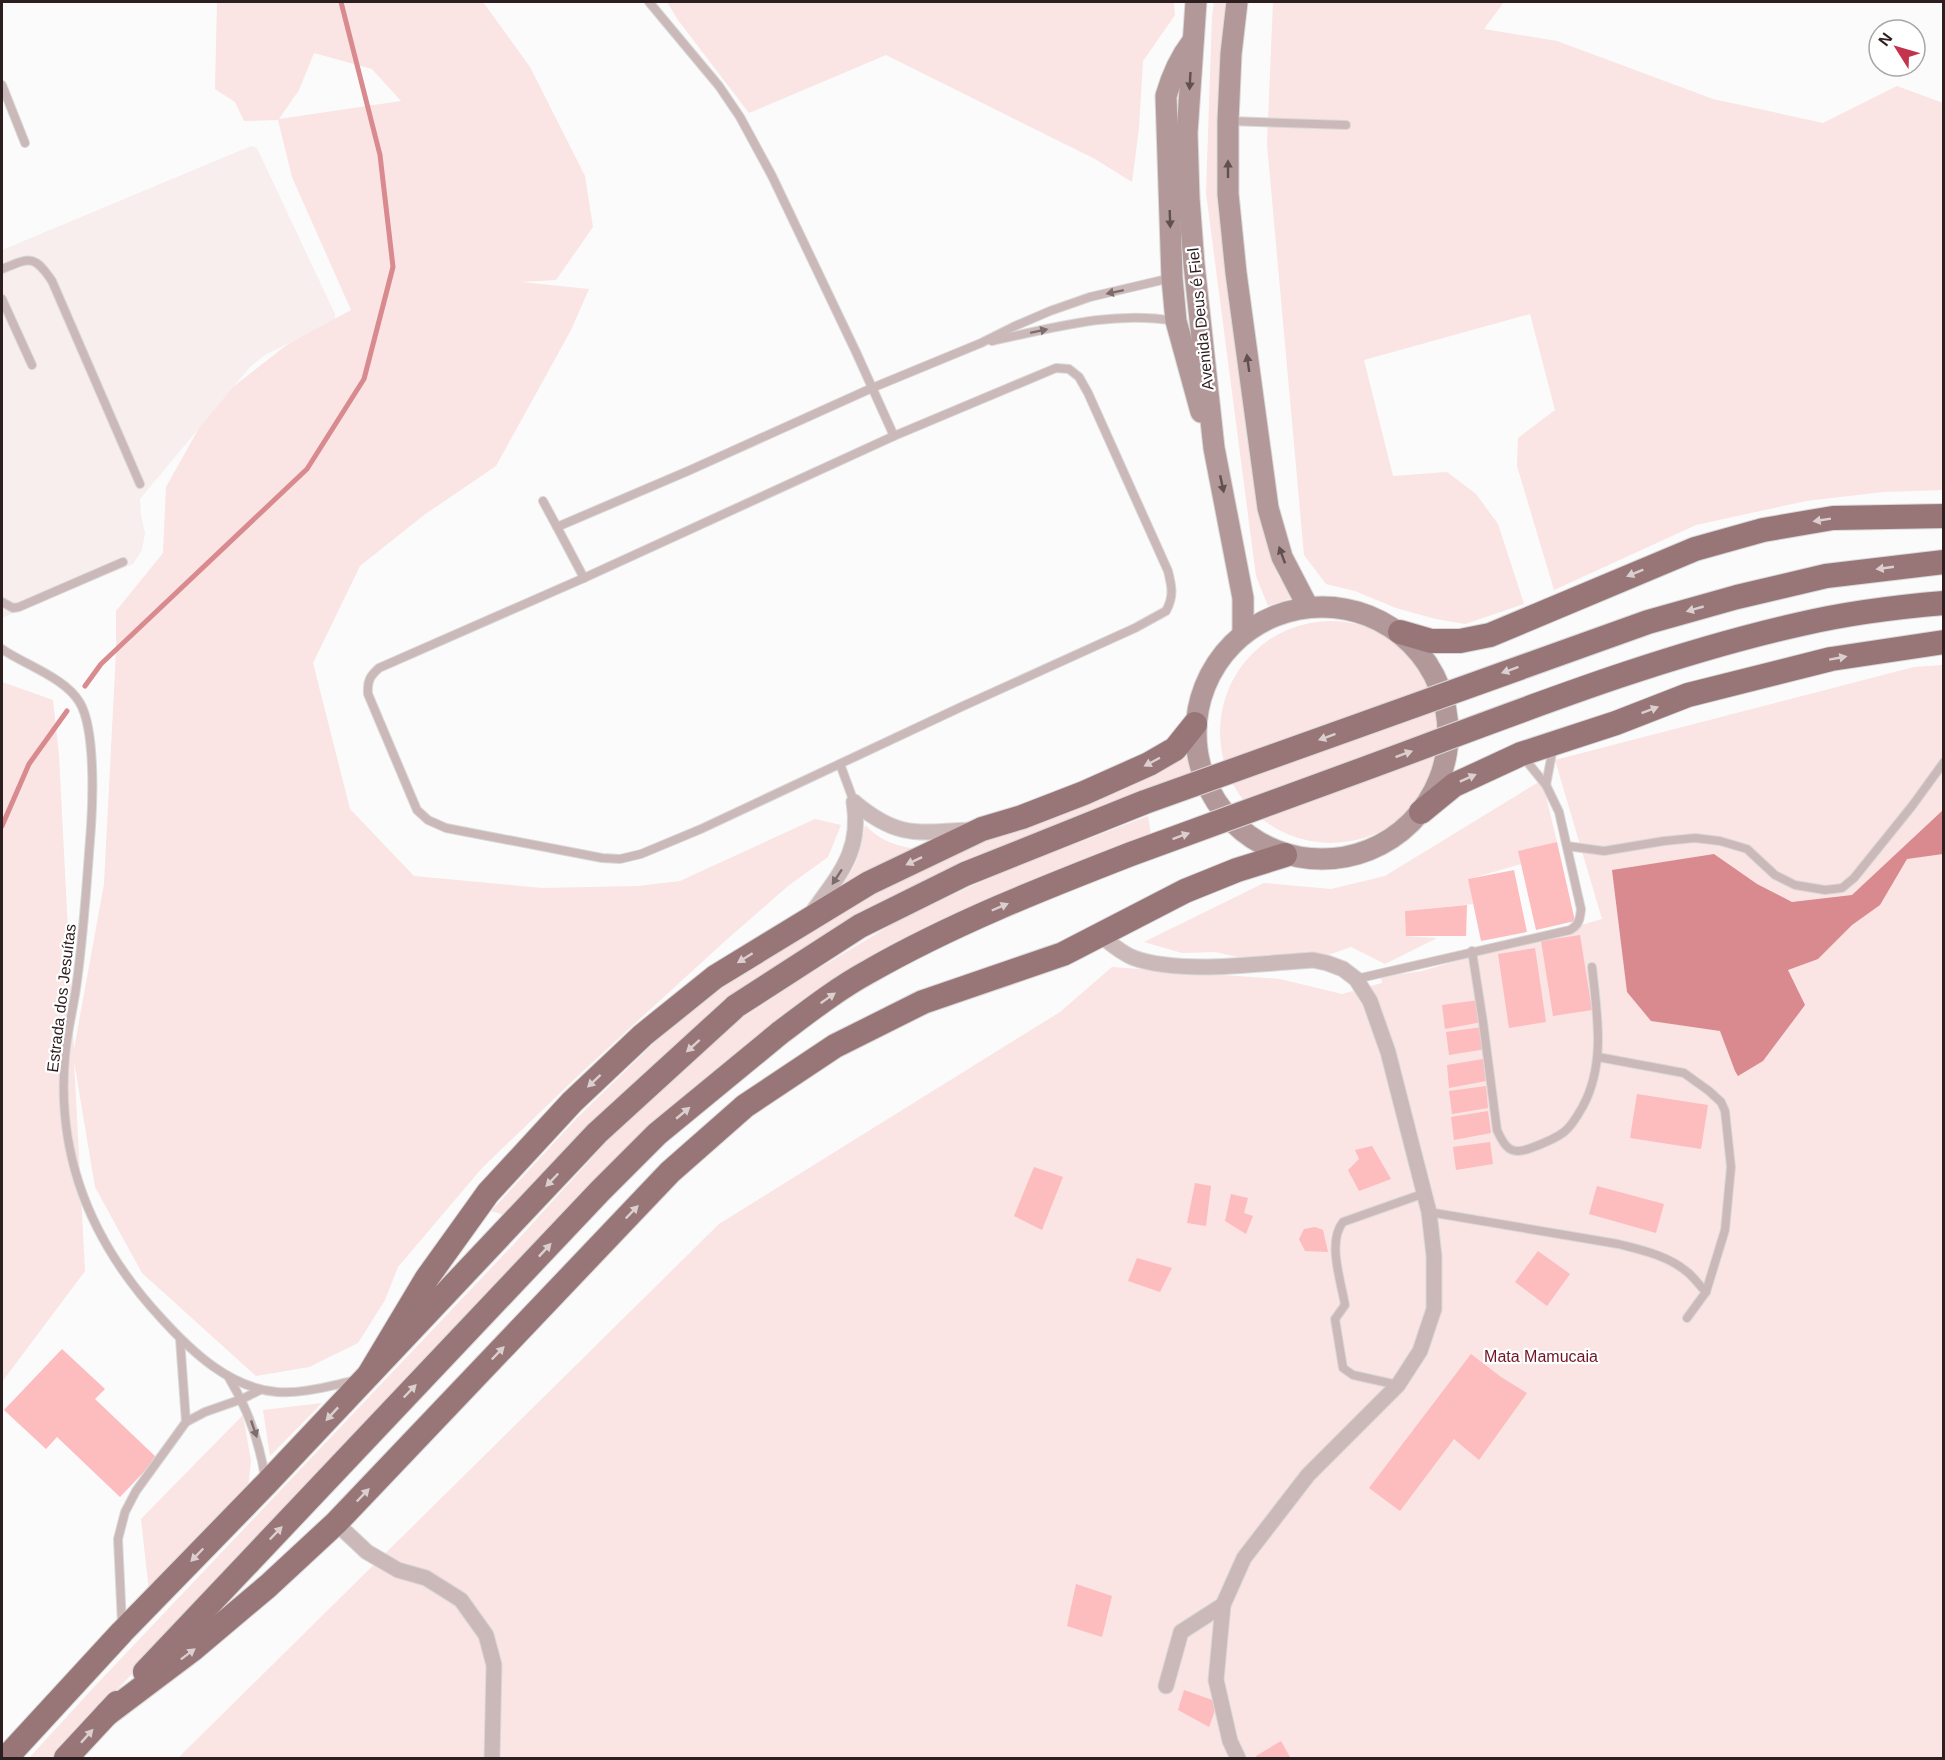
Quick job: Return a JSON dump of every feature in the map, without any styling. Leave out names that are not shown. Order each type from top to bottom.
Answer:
[{"type":"highway","points":[[1400,632],[1431,641],[1460,641],[1490,635],[1695,549],[1763,530],[1833,518],[1944,516]]},
{"type":"highway","points":[[6,1758],[122,1632],[266,1484],[597,1133],[736,1006],[860,926],[954,879],[1145,802],[1648,622],[1737,597],[1826,576],[1944,561]]},
{"type":"highway","points":[[66,1758],[186,1627],[600,1191],[657,1134],[781,1032],[857,979],[945,930],[1044,888],[1288,796],[1639,670],[1730,642],[1802,624],[1896,607],[1944,603]]},
{"type":"highway","points":[[1420,812],[1454,785],[1521,754],[1616,723],[1688,695],[1831,659],[1944,642]]},
{"type":"highway","points":[[367,1376],[427,1278],[488,1193],[572,1102],[643,1035],[715,977],[868,883],[982,829],[1022,817],[1084,793],[1149,764],[1175,748],[1195,724]]},
{"type":"highway","points":[[107,1714],[192,1650],[268,1586],[336,1523],[670,1172],[745,1106],[835,1046],[923,1002],[1063,954],[1185,891],[1237,870],[1285,855]]},
{"type":"main road","name":"Avenida Deus é Fiel","points":[[1196,2],[1187,133],[1189,198],[1214,448],[1243,598],[1243,634]]},
{"type":"main road","points":[[1237,2],[1231,54],[1228,121],[1228,194],[1236,273],[1268,508],[1282,557],[1308,607]]},
{"type":"main road","points":[[1192,42],[1179,60],[1166,96],[1172,278],[1176,321],[1199,409],[1214,448]]},
{"type":"main road","points":[[1333,606],[1357,610],[1379,619],[1400,632],[1437,674],[1448,737],[1436,790],[1420,812],[1393,837],[1359,854],[1322,860],[1285,855],[1246,836],[1217,805],[1199,766],[1195,724],[1202,690],[1219,659],[1243,634],[1263,621],[1285,611],[1308,607],[1333,606]]},
{"type":"street","points":[[855,802],[874,818],[896,829],[930,833],[982,829]]},
{"type":"street","points":[[809,918],[847,861],[857,831],[855,802]]},
{"type":"street","points":[[1100,935],[1132,957],[1153,963],[1210,967],[1313,960],[1343,969],[1356,979],[1370,1001],[1388,1052],[1429,1212],[1434,1256],[1434,1309],[1420,1351],[1398,1385],[1308,1475],[1244,1558],[1223,1605],[1216,1680],[1230,1741],[1238,1758]]},
{"type":"street","points":[[336,1523],[367,1552],[398,1570],[426,1578],[461,1600],[486,1635],[494,1665],[492,1758]]},
{"type":"street","points":[[1166,1686],[1181,1632],[1223,1605]]},
{"type":"lane","points":[[649,2],[719,86],[740,117],[772,176],[894,436]]},
{"type":"lane","points":[[2,85],[25,143]]},
{"type":"lane","points":[[1228,121],[1346,125]]},
{"type":"lane","points":[[2,269],[25,260],[35,262],[45,270],[52,281],[140,484]]},
{"type":"lane","points":[[557,527],[872,388],[981,343],[1015,326],[1090,297],[1172,278]]},
{"type":"lane","points":[[2,299],[32,365]]},
{"type":"lane","points":[[981,343],[1089,321],[1122,317],[1176,321]]},
{"type":"lane","points":[[1056,368],[1069,369],[1079,377],[1088,393],[1168,571],[1173,591],[1172,600],[1166,611],[1135,628],[690,834],[641,854],[620,859],[603,858],[487,834],[446,828],[428,820],[417,810],[368,694],[367,684],[370,675],[387,664],[584,578],[894,436],[1056,368]]},
{"type":"lane","points":[[543,501],[584,578]]},
{"type":"lane","points":[[2,602],[13,608],[19,607],[123,562]]},
{"type":"lane","name":"Estrada dos Jesuítas","points":[[2,649],[67,689],[80,704],[90,739],[93,803],[85,908],[65,1057],[65,1119],[70,1156],[89,1213],[113,1258],[141,1297],[180,1339],[229,1378],[260,1390],[279,1392],[367,1376]]},
{"type":"lane","points":[[1546,785],[1554,744]]},
{"type":"lane","points":[[1356,979],[1570,930],[1576,926],[1580,920],[1581,909],[1559,812],[1546,785],[1521,754]]},
{"type":"lane","points":[[1567,846],[1604,851],[1695,838],[1720,841],[1747,849],[1775,875],[1795,885],[1825,890],[1842,888],[1854,878],[1944,762]]},
{"type":"lane","points":[[840,764],[855,802]]},
{"type":"lane","points":[[1472,951],[1484,1022],[1497,1130],[1504,1146],[1522,1152],[1566,1131],[1578,1116],[1590,1093],[1598,1057],[1598,1029],[1592,967]]},
{"type":"lane","points":[[1598,1057],[1684,1073],[1721,1102],[1725,1111],[1731,1167],[1725,1230],[1706,1292],[1687,1318]]},
{"type":"lane","points":[[1398,1385],[1353,1376],[1343,1368],[1335,1319],[1345,1305],[1334,1243],[1338,1229],[1343,1222],[1425,1193]]},
{"type":"lane","points":[[1429,1212],[1647,1251],[1687,1271],[1706,1292]]},
{"type":"lane","points":[[180,1339],[186,1422]]},
{"type":"lane","points":[[229,1378],[242,1399],[260,1446],[266,1484]]},
{"type":"lane","points":[[122,1632],[118,1539],[125,1512],[136,1491],[186,1422],[260,1390]]},
{"type":"shaded area","points":[[251,146],[257,148],[335,314],[335,319],[265,355],[250,367],[140,499],[145,533],[142,550],[133,564],[2,618],[2,250]]},
{"type":"shaded area","points":[[1943,810],[1943,854],[1907,859],[1880,905],[1852,925],[1818,959],[1788,970],[1805,1005],[1763,1061],[1738,1076],[1720,1031],[1651,1021],[1627,992],[1612,870],[1714,854],[1757,884],[1792,902],[1852,895]]},
{"type":"green space","points":[[217,2],[483,2],[530,67],[585,176],[593,227],[556,280],[521,282],[589,289],[571,330],[496,466],[424,515],[360,566],[313,663],[350,809],[414,876],[542,888],[638,886],[680,881],[815,819],[841,825],[828,857],[788,886],[725,941],[583,1071],[482,1168],[398,1267],[385,1300],[358,1343],[309,1367],[256,1376],[142,1273],[95,1187],[74,1061],[85,1271],[2,1382],[2,682],[53,700],[59,755],[74,1049],[104,884],[116,652],[116,611],[163,553],[166,487],[199,428],[233,387],[288,344],[351,310],[292,177],[278,120],[244,121],[235,102],[215,89]],"holes":[[[314,53],[372,69],[401,101],[279,119],[299,90]]]},
{"type":"green space","points":[[667,2],[1174,2],[1175,15],[1143,61],[1139,128],[1132,182],[1095,159],[886,55],[749,113],[678,20]]},
{"type":"green space","points":[[1214,2],[1238,2],[1228,138],[1266,518],[1278,576],[1295,597],[1268,606],[1256,576],[1206,193]]},
{"type":"green space","points":[[1273,2],[1504,2],[1484,29],[1557,41],[1713,99],[1823,123],[1897,86],[1943,103],[1943,490],[1883,492],[1806,501],[1696,525],[1554,590],[1517,466],[1518,438],[1555,410],[1530,314],[1364,360],[1393,476],[1447,472],[1476,494],[1498,524],[1524,604],[1465,624],[1396,608],[1355,591],[1326,584],[1304,555],[1267,144]]},
{"type":"green space","points":[[1320,621],[1342,621],[1374,629],[1410,653],[1434,689],[1440,710],[1442,732],[1440,754],[1434,775],[1410,811],[1374,835],[1342,843],[1320,843],[1288,835],[1252,811],[1228,775],[1220,743],[1220,721],[1228,689],[1252,653],[1288,629]]},
{"type":"green space","name":"Mata Mamucaia","points":[[1943,665],[1943,1758],[178,1758],[719,1224],[1060,1012],[1112,967],[1280,979],[1342,994],[1382,983],[1381,977],[1422,971],[1602,919],[1555,760],[1914,667]]},
{"type":"green space","points":[[1190,755],[1194,777],[800,956],[510,1217],[491,1211],[577,1118],[658,1039],[746,968],[918,868]]},
{"type":"green space","points":[[1542,780],[1557,842],[1519,851],[1521,864],[1469,879],[1473,904],[1406,911],[1406,936],[1437,938],[1385,964],[1351,947],[1313,960],[1265,963],[1215,952],[1182,953],[1144,942],[1264,883],[1331,889],[1385,876]]},
{"type":"green space","points":[[1148,816],[1151,835],[1004,892],[885,953],[746,1046],[237,1562],[53,1758],[29,1758],[512,1246],[638,1107],[721,1032],[803,978],[896,922],[999,873]]},
{"type":"green space","points":[[865,825],[876,835],[889,842],[918,849],[837,891],[857,860]]},
{"type":"green space","points":[[322,1403],[270,1456],[263,1410]]},
{"type":"green space","points":[[243,1415],[251,1461],[248,1488],[149,1591],[141,1519]]},
{"type":"building","points":[[1557,842],[1575,921],[1536,930],[1518,851]]},
{"type":"building","points":[[1514,870],[1527,932],[1481,941],[1468,879]]},
{"type":"building","points":[[1467,905],[1466,936],[1406,936],[1405,911]]},
{"type":"building","points":[[1580,935],[1592,1010],[1553,1016],[1541,941]]},
{"type":"building","points":[[1535,948],[1546,1022],[1509,1028],[1498,954]]},
{"type":"building","points":[[1479,1000],[1482,1022],[1445,1029],[1442,1005]]},
{"type":"building","points":[[1482,1027],[1486,1049],[1449,1055],[1446,1032]]},
{"type":"building","points":[[1483,1059],[1486,1081],[1449,1088],[1447,1065]]},
{"type":"building","points":[[1486,1086],[1488,1108],[1452,1114],[1449,1091]]},
{"type":"building","points":[[1637,1094],[1708,1105],[1701,1149],[1630,1138]]},
{"type":"building","points":[[1488,1111],[1491,1133],[1454,1140],[1451,1117]]},
{"type":"building","points":[[1490,1142],[1493,1164],[1456,1170],[1453,1147]]},
{"type":"building","points":[[1372,1146],[1391,1179],[1359,1191],[1348,1170],[1359,1159],[1355,1150]]},
{"type":"building","points":[[1034,1167],[1063,1177],[1042,1230],[1014,1216]]},
{"type":"building","points":[[1195,1183],[1211,1186],[1206,1226],[1187,1223]]},
{"type":"building","points":[[1597,1186],[1664,1204],[1656,1233],[1589,1214]]},
{"type":"building","points":[[1231,1194],[1248,1198],[1244,1213],[1253,1216],[1246,1234],[1225,1221]]},
{"type":"building","points":[[1315,1227],[1323,1230],[1328,1252],[1305,1251],[1299,1239],[1304,1229]]},
{"type":"building","points":[[1538,1251],[1570,1274],[1547,1306],[1515,1282]]},
{"type":"building","points":[[1137,1258],[1172,1268],[1160,1292],[1128,1281]]},
{"type":"building","points":[[62,1349],[105,1389],[95,1399],[157,1458],[120,1497],[57,1437],[46,1449],[4,1410]]},
{"type":"building","points":[[1471,1354],[1527,1393],[1479,1460],[1454,1439],[1400,1511],[1369,1488]]},
{"type":"building","points":[[1076,1584],[1112,1596],[1102,1637],[1067,1626]]},
{"type":"building","points":[[1184,1690],[1218,1702],[1209,1727],[1178,1710]]},
{"type":"building","points":[[1281,1741],[1290,1757],[1257,1758],[1256,1756]]},
{"type":"waterway","points":[[85,686],[101,664],[307,469],[364,379],[393,267],[380,155],[341,2]]},
{"type":"waterway","points":[[2,826],[29,764],[67,711]]}]
